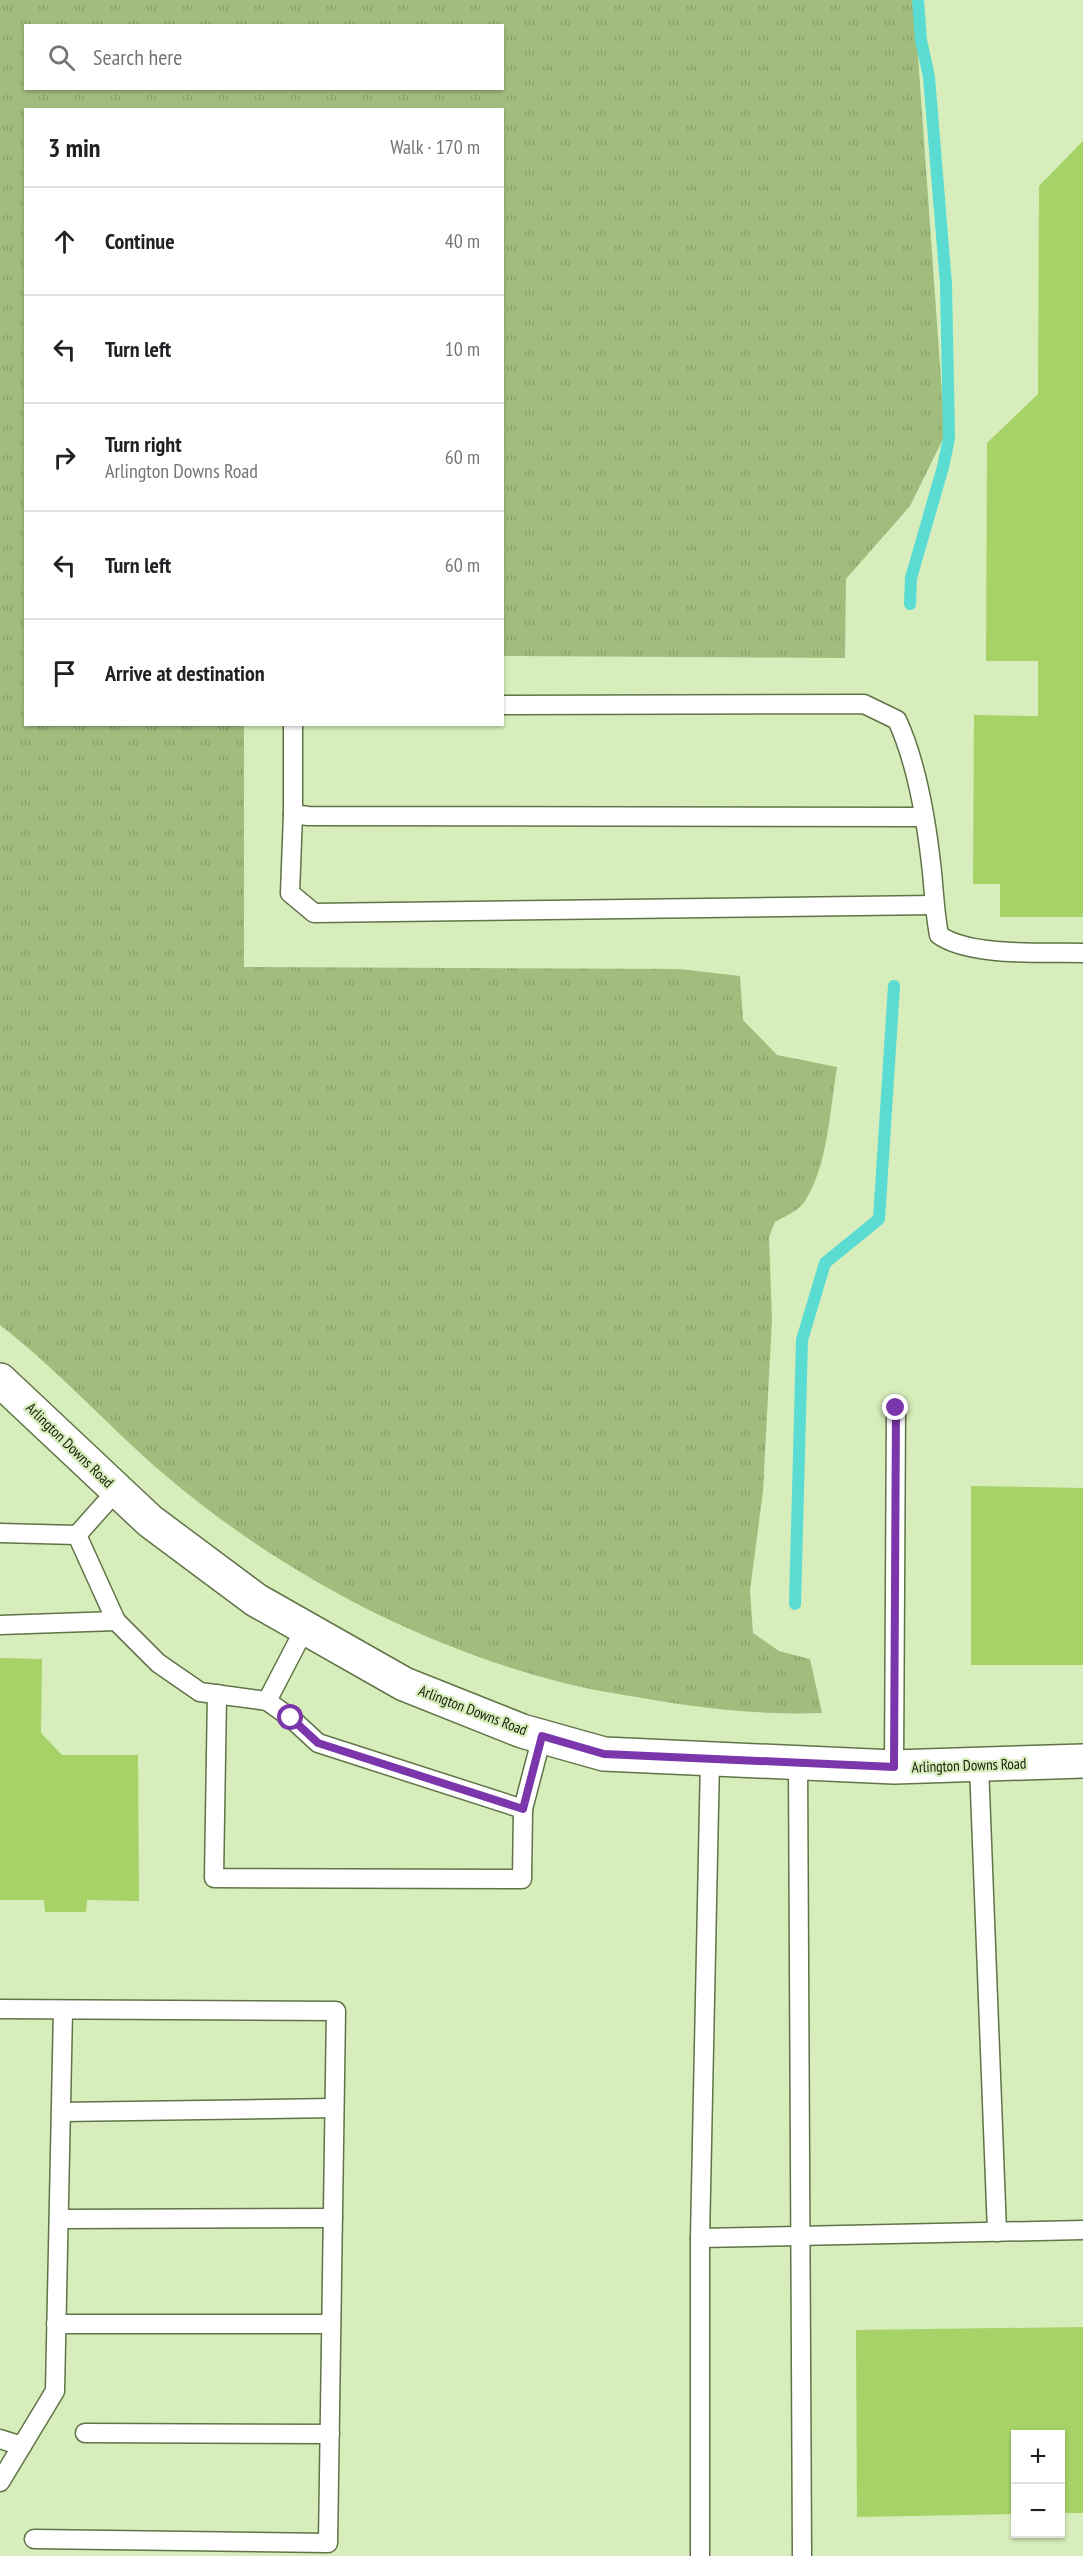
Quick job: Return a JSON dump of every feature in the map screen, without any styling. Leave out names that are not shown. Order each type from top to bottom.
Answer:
[{"type":"street","name":"Arlington Downs Road","points":[[0,1380],[150,1521],[256,1600],[404,1684],[522,1731],[604,1754],[894,1767],[1083,1761]]},
{"type":"lane","points":[[504,705],[864,704],[897,720],[906,740],[916,775],[932,870],[939,935],[950,943],[999,951],[1083,953]]},
{"type":"lane","points":[[293,726],[290,893],[314,913],[934,905]]},
{"type":"lane","points":[[293,814],[308,816],[923,817]]},
{"type":"lane","points":[[894,1767],[896,1408]]},
{"type":"lane","points":[[0,1533],[77,1535],[117,1490]]},
{"type":"lane","points":[[77,1535],[116,1622],[158,1663],[200,1692],[267,1701],[291,1718],[318,1743],[523,1809]]},
{"type":"lane","points":[[0,1625],[116,1622]]},
{"type":"lane","points":[[267,1701],[305,1628]]},
{"type":"lane","points":[[217,1694],[214,1878],[522,1879],[523,1809],[542,1736]]},
{"type":"lane","points":[[700,2556],[700,2238],[710,1759]]},
{"type":"lane","points":[[798,1763],[802,2556]]},
{"type":"lane","points":[[979,1765],[997,2232]]},
{"type":"lane","points":[[0,2009],[336,2011],[328,2542],[34,2539]]},
{"type":"lane","points":[[0,2482],[55,2391],[63,2010]]},
{"type":"lane","points":[[61,2112],[334,2108]]},
{"type":"lane","points":[[58,2219],[333,2218]]},
{"type":"lane","points":[[700,2238],[1083,2230]]},
{"type":"lane","points":[[56,2325],[332,2325]]},
{"type":"lane","points":[[85,2433],[330,2434]]},
{"type":"lane","points":[[0,2439],[22,2446]]},
{"type":"green space","points":[[0,0],[914,0],[945,435],[910,506],[846,579],[845,658],[504,656],[504,108],[24,108],[24,726],[244,726],[244,967],[679,969],[740,976],[743,1020],[777,1055],[837,1067],[827,1136],[813,1187],[799,1208],[775,1222],[769,1237],[772,1319],[763,1491],[750,1591],[753,1633],[779,1651],[810,1659],[822,1713],[756,1712],[713,1708],[590,1689],[504,1666],[402,1626],[305,1575],[214,1514],[149,1461],[0,1325]]},
{"type":"building","points":[[1083,141],[1083,917],[1000,917],[1000,884],[973,884],[974,715],[1038,716],[1038,661],[986,661],[987,443],[1038,394],[1039,186]]},
{"type":"building","points":[[971,1486],[1083,1488],[1083,1665],[971,1665]]},
{"type":"building","points":[[0,1658],[42,1659],[41,1733],[62,1755],[138,1755],[139,1901],[87,1900],[86,1912],[45,1912],[44,1900],[0,1900]]},
{"type":"building","points":[[1083,2327],[1083,2513],[1065,2513],[1065,2430],[1011,2430],[1011,2514],[857,2517],[856,2330]]},
{"type":"waterway","points":[[910,604],[911,578],[943,467],[949,438],[946,284],[929,77],[921,40],[918,0]]},
{"type":"waterway","points":[[795,1604],[802,1340],[825,1263],[879,1219],[894,986]]},
{"type":"route","points":[[291,1718],[318,1743],[523,1809],[542,1736],[604,1754],[894,1767],[896,1408]]}]
